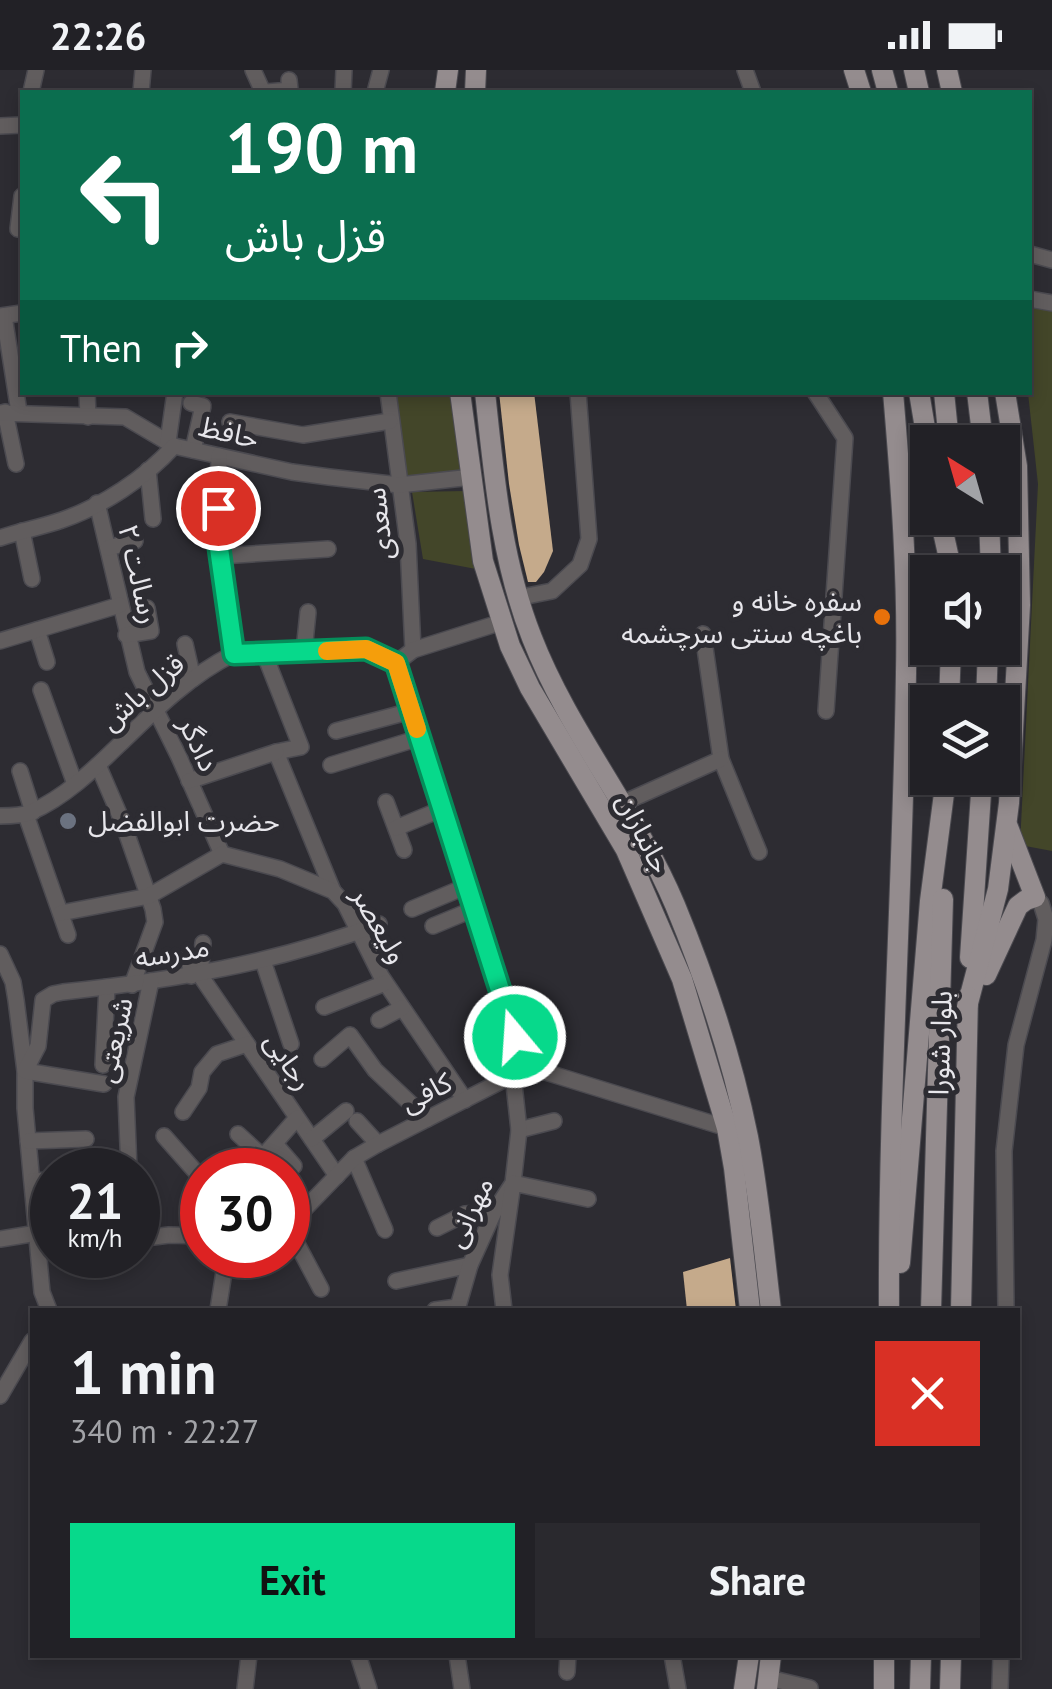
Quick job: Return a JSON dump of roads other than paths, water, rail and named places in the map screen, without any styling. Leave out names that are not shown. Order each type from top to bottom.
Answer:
[{"type":"main road","points":[[888,1308],[888,1199],[906,672],[904,533],[893,395]]},
{"type":"main road","points":[[920,395],[925,425]]},
{"type":"main road","points":[[944,395],[947,425]]},
{"type":"main road","points":[[977,395],[981,425]]},
{"type":"main road","points":[[967,1007],[998,889],[1020,605],[1017,466],[1006,395]]},
{"type":"main road","name":"جانبازان","points":[[486,399],[499,514],[518,598],[532,638],[551,680],[640,832],[701,970],[731,1066],[737,1130],[771,1308]]},
{"type":"main road","points":[[461,400],[468,415],[475,416],[481,414],[486,399]]},
{"type":"main road","name":"جانبازان","points":[[461,400],[483,561],[510,646],[530,688],[626,850],[682,979],[737,1130],[734,1168],[750,1308]]},
{"type":"main road","points":[[896,1308],[930,901],[944,795]]},
{"type":"main road","name":"بلوار شورا","points":[[931,1308],[946,795]]},
{"type":"main road","name":"بلوار شورا","points":[[961,1308],[967,1007],[981,795]]},
{"type":"main road","points":[[967,1007],[1018,906],[1035,897],[1006,820]]},
{"type":"main road","points":[[744,1689],[748,1658]]},
{"type":"main road","points":[[768,1684],[771,1658]]},
{"type":"main road","points":[[884,1658],[884,1689]]},
{"type":"main road","points":[[920,1658],[920,1689]]},
{"type":"main road","points":[[950,1689],[951,1658]]},
{"type":"street","points":[[289,80],[290,90]]},
{"type":"street","points":[[0,228],[20,229]]},
{"type":"street","points":[[2,316],[8,412],[16,464]]},
{"type":"street","points":[[87,395],[88,417]]},
{"type":"street","points":[[8,412],[125,417],[171,444],[175,395]]},
{"type":"street","name":"سعدی","points":[[388,395],[408,544],[413,650]]},
{"type":"street","points":[[518,598],[552,591],[580,564],[589,540],[578,395]]},
{"type":"street","points":[[817,395],[846,438],[826,710]]},
{"type":"street","points":[[191,404],[202,406],[193,450]]},
{"type":"street","points":[[230,422],[303,435],[390,422]]},
{"type":"street","name":"حافظ","points":[[0,538],[64,520],[97,504],[148,470],[171,444],[292,472],[399,485],[472,477]]},
{"type":"street","points":[[220,456],[217,534],[234,654]]},
{"type":"street","points":[[148,470],[153,519]]},
{"type":"street","name":"رسالت ۲","points":[[97,504],[126,635],[137,672],[155,710]]},
{"type":"street","points":[[22,531],[32,579]]},
{"type":"street","points":[[108,548],[135,542]]},
{"type":"street","points":[[220,556],[328,549]]},
{"type":"street","points":[[0,640],[120,606]]},
{"type":"street","points":[[126,635],[151,630],[148,608]]},
{"type":"street","points":[[304,652],[308,612]]},
{"type":"street","points":[[502,622],[413,650],[396,663],[467,886],[519,1072],[542,1071],[737,1130]]},
{"type":"street","points":[[37,630],[47,662]]},
{"type":"street","points":[[703,634],[720,760],[759,852]]},
{"type":"street","points":[[186,644],[193,679]]},
{"type":"street","name":"قزل باش","points":[[0,816],[30,813],[75,784],[155,710],[214,664],[234,654],[366,649],[396,663]]},
{"type":"street","points":[[190,781],[301,747],[264,653]]},
{"type":"street","points":[[41,690],[75,784]]},
{"type":"street","name":"دادگر","points":[[155,710],[222,854]]},
{"type":"street","points":[[336,731],[411,711]]},
{"type":"street","points":[[331,764],[420,738]]},
{"type":"street","points":[[276,752],[333,891]]},
{"type":"street","points":[[623,803],[720,760]]},
{"type":"street","points":[[98,765],[123,823],[154,922],[132,984]]},
{"type":"street","points":[[20,771],[68,936]]},
{"type":"street","points":[[386,802],[404,850]]},
{"type":"street","points":[[396,828],[442,809]]},
{"type":"street","points":[[61,913],[149,896],[222,854]]},
{"type":"street","name":"ولیعصر","points":[[222,854],[280,869],[333,891],[345,904],[383,980],[465,1100]]},
{"type":"street","points":[[412,909],[467,886]]},
{"type":"street","points":[[1006,1308],[1004,1151],[1016,1045],[1044,940],[1046,919],[1042,903],[1035,897]]},
{"type":"street","points":[[433,926],[474,910]]},
{"type":"street","name":"مدرسه","points":[[25,1071],[38,1046],[43,1000],[53,994],[196,975],[263,961],[379,924]]},
{"type":"street","points":[[196,975],[203,943]]},
{"type":"street","points":[[0,954],[14,982],[25,1071],[30,1160]]},
{"type":"street","points":[[189,956],[196,975]]},
{"type":"street","points":[[263,961],[292,1044]]},
{"type":"street","points":[[324,1007],[383,980],[397,969]]},
{"type":"street","name":"رجایی","points":[[196,975],[337,1176]]},
{"type":"street","name":"شریعتی","points":[[128,1148],[126,1097],[152,981]]},
{"type":"street","points":[[102,1064],[108,987]]},
{"type":"street","points":[[378,1020],[402,1008]]},
{"type":"street","name":"رجایی","points":[[322,1060],[350,1036],[375,1070],[427,1119]]},
{"type":"street","points":[[183,1112],[199,1088],[202,1072],[217,1054],[247,1044]]},
{"type":"street","points":[[25,1071],[104,1084]]},
{"type":"street","name":"کافی","points":[[310,1204],[354,1158],[519,1072]]},
{"type":"street","name":"مهرانی","points":[[457,1308],[470,1265],[494,1212],[514,1183],[519,1072]]},
{"type":"street","points":[[312,1139],[352,1116],[378,1144]]},
{"type":"street","points":[[271,1148],[297,1118]]},
{"type":"street","points":[[519,1130],[554,1121]]},
{"type":"street","points":[[238,1134],[253,1148]]},
{"type":"street","points":[[164,1136],[180,1154]]},
{"type":"street","points":[[28,1141],[86,1139]]},
{"type":"street","points":[[274,1144],[278,1148]]},
{"type":"street","points":[[354,1158],[385,1230]]},
{"type":"street","points":[[504,1308],[500,1275],[514,1183],[588,1199]]},
{"type":"street","points":[[436,1228],[465,1214],[494,1212]]},
{"type":"street","points":[[0,1239],[30,1235]]},
{"type":"street","points":[[396,1281],[470,1265]]},
{"type":"street","points":[[310,1268],[321,1289]]},
{"type":"street","points":[[41,1278],[49,1308]]},
{"type":"street","points":[[218,1308],[223,1278]]},
{"type":"street","points":[[0,1396],[30,1345]]},
{"type":"street","points":[[245,1689],[248,1658]]},
{"type":"street","points":[[359,1658],[369,1689]]},
{"type":"street","points":[[457,1658],[462,1689]]},
{"type":"street","points":[[673,1658],[678,1689]]},
{"type":"street","points":[[1000,1689],[1001,1658]]},
{"type":"street","points":[[768,1684],[810,1688]]},
{"type":"place","name":"سفره خانه و باغچه سنتی سرچشمه","points":[[882,617]]},
{"type":"place","name":"حضرت ابوالفضل","points":[[68,821]]}]
